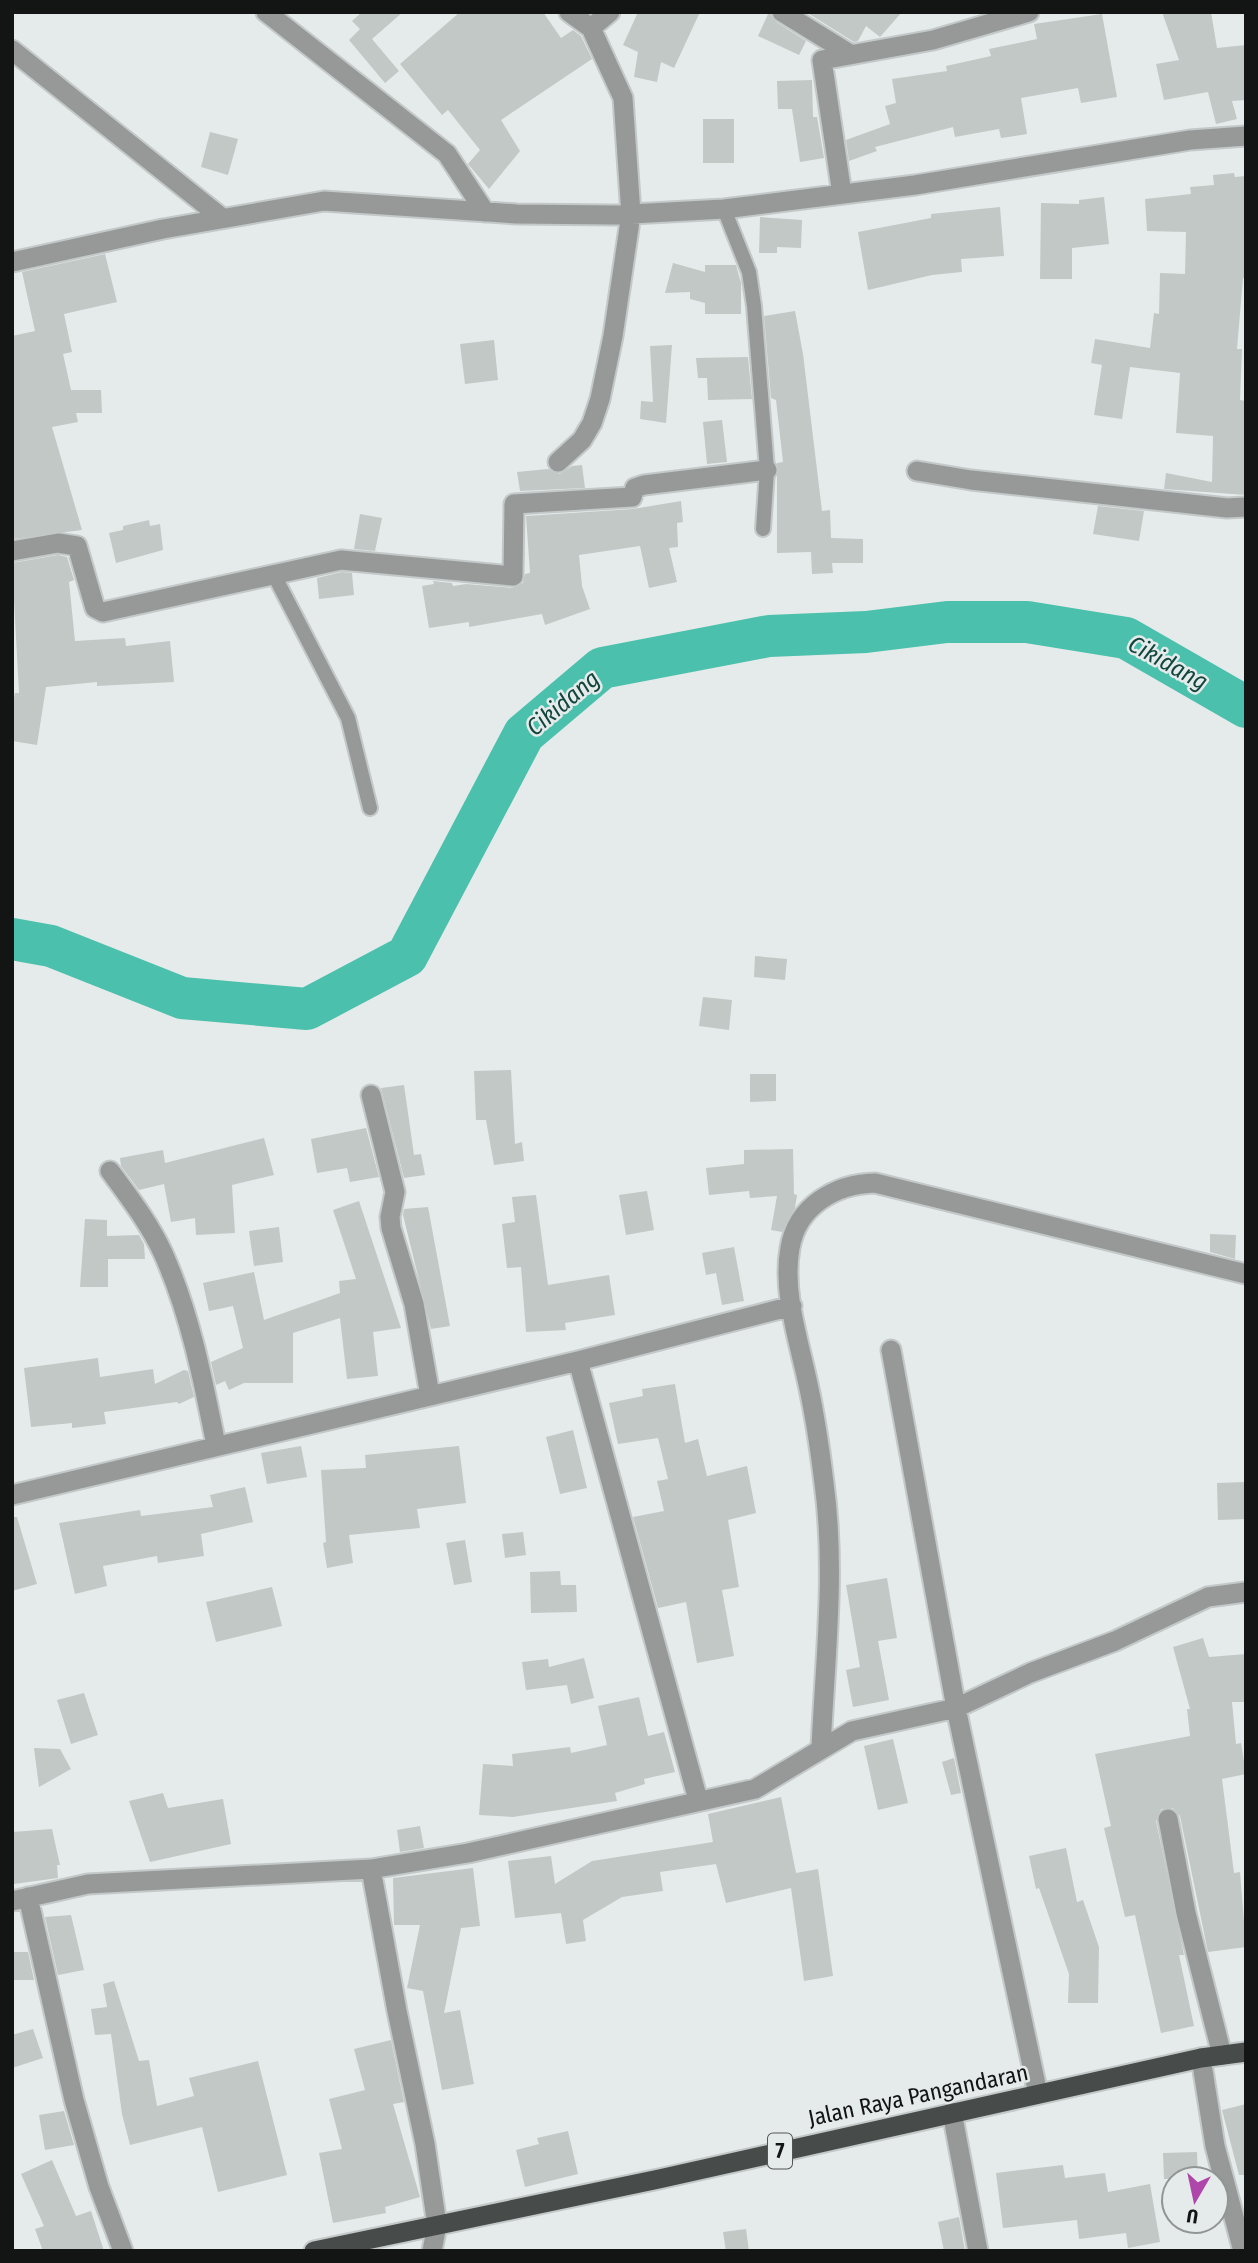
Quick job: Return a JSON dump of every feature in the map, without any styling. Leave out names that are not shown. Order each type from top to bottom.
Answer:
[{"type":"highway","name":"Jalan Raya Pangandaran","points":[[314,2251],[1201,2058],[1246,2052]]},
{"type":"street","points":[[266,12],[447,153],[485,212]]},
{"type":"street","points":[[558,462],[582,440],[592,423],[600,399],[613,336],[631,214],[623,98],[591,28],[569,12]]},
{"type":"street","points":[[591,28],[610,12]]},
{"type":"street","points":[[782,12],[850,54]]},
{"type":"street","points":[[842,194],[822,60],[933,40],[1029,12]]},
{"type":"street","points":[[12,50],[222,218]]},
{"type":"street","points":[[12,262],[222,218],[324,201],[485,212],[631,214],[724,209],[842,194],[1190,140],[1246,136]]},
{"type":"street","points":[[12,551],[58,543],[77,546],[95,608],[103,612],[315,564],[353,560],[513,576],[514,504],[632,497],[635,488],[644,485],[767,470]]},
{"type":"street","points":[[917,471],[971,480],[1246,507]]},
{"type":"street","points":[[371,1095],[395,1192],[390,1217],[391,1228],[414,1304],[430,1395]]},
{"type":"street","points":[[110,1171],[139,1211],[162,1252],[182,1302],[216,1445]]},
{"type":"street","points":[[821,1748],[829,1575],[825,1486],[792,1306],[790,1245],[802,1220],[825,1194],[859,1183],[888,1186],[1246,1274]]},
{"type":"street","points":[[12,1495],[578,1361],[792,1306]]},
{"type":"street","points":[[891,1350],[956,1708],[1038,2094]]},
{"type":"street","points":[[578,1361],[698,1800]]},
{"type":"street","points":[[123,2251],[99,2187],[20,1899],[88,1884],[371,1869],[468,1853],[755,1788],[852,1731],[956,1708],[1030,1673],[1115,1641],[1208,1597],[1246,1592]]},
{"type":"street","points":[[1168,1819],[1186,1913],[1222,2055]]},
{"type":"street","points":[[371,1869],[425,2144],[438,2225],[432,2251]]},
{"type":"street","points":[[1201,2058],[1215,2146],[1243,2251]]},
{"type":"street","points":[[952,2112],[978,2251]]},
{"type":"lane","points":[[724,209],[751,283],[767,470],[763,529]]},
{"type":"lane","points":[[273,573],[348,718],[370,808]]},
{"type":"building","points":[[362,12],[403,12],[372,39],[399,71],[385,83],[349,40],[360,29],[352,21]]},
{"type":"building","points":[[460,12],[543,12],[561,38],[573,30],[581,36],[592,59],[501,120],[520,151],[489,189],[468,164],[480,150],[448,110],[442,115],[400,64]]},
{"type":"building","points":[[638,12],[700,12],[674,68],[661,62],[657,82],[634,77],[638,52],[623,45]]},
{"type":"building","points":[[769,12],[776,22],[806,41],[799,55],[758,36]]},
{"type":"building","points":[[806,12],[902,12],[880,37],[866,26],[858,41],[854,42]]},
{"type":"building","points":[[1162,12],[1211,12],[1217,48],[1246,45],[1246,100],[1232,101],[1237,119],[1216,124],[1208,92],[1164,100],[1156,64],[1179,60]]},
{"type":"building","points":[[1102,14],[1117,97],[1081,103],[1078,88],[1021,98],[1027,134],[1001,138],[999,129],[955,137],[953,127],[875,147],[877,151],[849,161],[846,140],[890,124],[885,106],[896,103],[892,79],[947,71],[946,66],[991,56],[989,49],[1037,39],[1034,24]]},
{"type":"building","points":[[812,80],[813,117],[817,117],[824,158],[800,162],[792,109],[778,109],[777,81]]},
{"type":"building","points":[[703,119],[734,119],[734,163],[703,163]]},
{"type":"building","points":[[210,132],[238,139],[228,175],[201,167]]},
{"type":"building","points":[[1234,173],[1235,177],[1246,176],[1246,278],[1243,278],[1237,349],[1242,349],[1240,400],[1246,401],[1246,495],[1164,489],[1166,473],[1212,482],[1213,436],[1176,433],[1180,373],[1130,367],[1122,419],[1094,415],[1102,365],[1091,363],[1095,339],[1150,348],[1154,313],[1159,314],[1160,273],[1185,274],[1186,232],[1147,231],[1145,199],[1191,194],[1190,187],[1214,185],[1213,175]]},
{"type":"building","points":[[1104,197],[1109,244],[1072,248],[1072,279],[1040,279],[1041,203],[1079,204],[1079,200]]},
{"type":"building","points":[[1000,207],[1004,256],[961,259],[962,272],[932,275],[868,290],[858,232],[931,218],[931,214]]},
{"type":"building","points":[[760,217],[802,220],[801,248],[777,247],[777,253],[759,253]]},
{"type":"building","points":[[105,254],[117,302],[64,314],[72,352],[63,354],[71,390],[101,390],[102,413],[76,413],[78,422],[52,427],[82,530],[12,539],[12,336],[35,331],[22,272]]},
{"type":"building","points":[[673,263],[705,272],[705,265],[736,265],[741,283],[741,314],[705,314],[705,303],[690,299],[690,292],[665,293]]},
{"type":"building","points":[[795,311],[803,354],[822,511],[830,510],[831,538],[863,539],[863,563],[832,563],[833,573],[812,574],[811,552],[777,553],[777,463],[783,462],[776,400],[771,398],[764,316]]},
{"type":"building","points":[[494,340],[498,380],[465,384],[460,344]]},
{"type":"building","points":[[672,345],[666,423],[640,419],[641,401],[653,402],[650,346]]},
{"type":"building","points":[[748,357],[752,399],[708,400],[707,378],[698,378],[696,358]]},
{"type":"building","points":[[722,420],[727,462],[707,464],[703,422]]},
{"type":"building","points":[[582,465],[585,488],[520,491],[517,472],[548,469],[560,474],[572,466]]},
{"type":"building","points":[[681,501],[683,522],[677,523],[678,547],[669,548],[677,582],[649,588],[640,546],[579,555],[582,586],[590,609],[545,625],[542,614],[469,627],[469,622],[429,628],[422,586],[434,584],[433,581],[452,583],[453,586],[466,584],[512,588],[523,583],[525,574],[530,573],[526,516],[633,509]]},
{"type":"building","points":[[1098,506],[1144,511],[1139,541],[1093,534]]},
{"type":"building","points":[[360,514],[382,518],[375,551],[354,549]]},
{"type":"building","points":[[149,520],[150,526],[160,524],[163,550],[116,563],[109,533],[123,530],[123,526]]},
{"type":"building","points":[[58,555],[67,557],[74,580],[69,582],[75,641],[125,638],[126,646],[170,641],[174,682],[97,686],[97,682],[46,687],[37,745],[12,741],[12,707],[15,693],[19,693],[12,563]]},
{"type":"building","points":[[342,572],[352,573],[354,595],[319,599],[317,578]]},
{"type":"building","points":[[755,956],[787,959],[785,980],[754,977]]},
{"type":"building","points":[[703,997],[732,1000],[729,1030],[699,1026]]},
{"type":"building","points":[[511,1070],[515,1144],[522,1142],[524,1161],[494,1165],[486,1120],[476,1120],[474,1071]]},
{"type":"building","points":[[750,1074],[776,1074],[776,1101],[750,1102]]},
{"type":"building","points":[[404,1085],[414,1155],[421,1154],[425,1175],[404,1178],[381,1088]]},
{"type":"building","points":[[366,1128],[379,1177],[350,1182],[347,1168],[317,1173],[311,1139]]},
{"type":"building","points":[[264,1138],[274,1175],[232,1185],[235,1233],[196,1235],[195,1218],[171,1222],[164,1184],[139,1190],[121,1166],[120,1158],[163,1150],[165,1163]]},
{"type":"building","points":[[793,1149],[794,1194],[797,1195],[795,1208],[782,1232],[771,1230],[777,1196],[750,1198],[749,1191],[709,1195],[706,1168],[744,1164],[744,1150]]},
{"type":"building","points":[[647,1191],[654,1230],[626,1235],[619,1195]]},
{"type":"building","points":[[536,1195],[548,1285],[609,1275],[615,1315],[565,1323],[566,1330],[526,1332],[521,1267],[507,1268],[502,1224],[515,1222],[512,1197]]},
{"type":"building","points":[[359,1201],[401,1328],[373,1332],[378,1376],[347,1379],[340,1318],[293,1333],[293,1383],[244,1383],[229,1390],[225,1381],[216,1385],[211,1362],[243,1348],[233,1306],[209,1311],[203,1283],[254,1272],[264,1320],[340,1293],[339,1281],[356,1279],[333,1210]]},
{"type":"building","points":[[428,1207],[450,1326],[431,1329],[403,1215],[404,1209]]},
{"type":"building","points":[[85,1219],[107,1220],[107,1236],[139,1235],[144,1244],[145,1259],[108,1259],[108,1287],[80,1287]]},
{"type":"building","points":[[279,1227],[283,1262],[254,1266],[249,1231]]},
{"type":"building","points":[[1210,1234],[1236,1235],[1235,1259],[1210,1252]]},
{"type":"building","points":[[734,1247],[744,1301],[722,1305],[716,1273],[706,1275],[702,1253]]},
{"type":"building","points":[[98,1358],[100,1377],[153,1369],[155,1384],[184,1370],[188,1371],[194,1397],[179,1404],[177,1402],[104,1412],[106,1424],[72,1428],[72,1423],[31,1427],[24,1368]]},
{"type":"building","points":[[675,1384],[685,1443],[698,1439],[707,1476],[747,1466],[756,1513],[728,1520],[739,1587],[722,1590],[734,1656],[697,1663],[686,1602],[658,1608],[633,1517],[664,1511],[657,1481],[668,1479],[658,1438],[618,1444],[609,1403],[643,1396],[642,1389]]},
{"type":"building","points":[[573,1430],[587,1488],[560,1494],[546,1437]]},
{"type":"building","points":[[301,1446],[307,1477],[267,1484],[261,1453]]},
{"type":"building","points":[[459,1446],[466,1503],[417,1509],[420,1528],[349,1535],[353,1563],[327,1568],[323,1543],[326,1542],[321,1470],[366,1468],[365,1455]]},
{"type":"building","points":[[1246,1482],[1246,1519],[1218,1520],[1217,1483]]},
{"type":"building","points":[[245,1487],[253,1522],[201,1534],[204,1556],[158,1563],[157,1556],[103,1566],[107,1586],[75,1594],[59,1523],[140,1510],[141,1516],[213,1507],[210,1495]]},
{"type":"building","points":[[12,1517],[17,1517],[37,1584],[12,1591]]},
{"type":"building","points":[[523,1532],[526,1555],[505,1558],[502,1534]]},
{"type":"building","points":[[465,1540],[472,1582],[454,1585],[446,1543]]},
{"type":"building","points":[[560,1571],[561,1585],[576,1585],[577,1612],[531,1613],[530,1572]]},
{"type":"building","points":[[887,1578],[897,1638],[878,1641],[889,1700],[853,1707],[846,1670],[860,1667],[846,1585]]},
{"type":"building","points":[[272,1587],[282,1626],[216,1642],[206,1602]]},
{"type":"building","points":[[1203,1638],[1209,1657],[1246,1654],[1246,1702],[1232,1702],[1236,1744],[1241,1743],[1246,1774],[1222,1779],[1234,1873],[1240,1872],[1246,1947],[1208,1952],[1180,1816],[1173,1808],[1161,1809],[1156,1821],[1184,1955],[1179,1955],[1194,2026],[1161,2033],[1135,1915],[1125,1917],[1104,1828],[1111,1826],[1095,1754],[1190,1736],[1187,1709],[1190,1709],[1173,1647]]},
{"type":"building","points":[[584,1658],[594,1698],[571,1704],[567,1685],[526,1690],[522,1662],[548,1659],[549,1667]]},
{"type":"building","points":[[84,1693],[98,1735],[71,1744],[57,1700]]},
{"type":"building","points":[[639,1697],[648,1736],[664,1732],[675,1772],[644,1779],[645,1784],[615,1793],[617,1801],[513,1817],[479,1815],[483,1764],[513,1766],[512,1754],[570,1747],[571,1753],[607,1745],[598,1706]]},
{"type":"building","points":[[893,1739],[908,1803],[878,1810],[864,1746]]},
{"type":"building","points":[[34,1748],[60,1749],[71,1769],[39,1787]]},
{"type":"building","points":[[954,1758],[961,1793],[951,1795],[942,1762]]},
{"type":"building","points":[[163,1793],[168,1808],[223,1799],[231,1844],[150,1862],[129,1801]]},
{"type":"building","points":[[781,1797],[796,1873],[818,1869],[833,1976],[804,1981],[791,1888],[726,1903],[716,1864],[660,1872],[663,1891],[622,1897],[583,1920],[586,1941],[566,1944],[561,1913],[515,1918],[508,1861],[551,1856],[555,1884],[592,1861],[713,1842],[708,1814]]},
{"type":"building","points":[[420,1826],[424,1848],[400,1852],[397,1830]]},
{"type":"building","points":[[52,1829],[60,1865],[57,1865],[58,1878],[14,1884],[12,1832]]},
{"type":"building","points":[[1066,1848],[1077,1902],[1083,1900],[1099,1947],[1098,2003],[1068,2003],[1069,1974],[1039,1888],[1036,1889],[1029,1856]]},
{"type":"building","points":[[473,1868],[480,1926],[461,1928],[444,2013],[460,2010],[474,2084],[442,2090],[423,1991],[407,1988],[420,1925],[394,1925],[393,1878]]},
{"type":"building","points":[[71,1915],[84,1970],[58,1975],[45,1917]]},
{"type":"building","points":[[12,1952],[28,1952],[34,1980],[12,1980]]},
{"type":"building","points":[[114,1981],[139,2061],[149,2060],[157,2106],[194,2096],[189,2078],[258,2061],[287,2175],[218,2192],[202,2127],[130,2145],[122,2114],[111,2034],[95,2035],[91,2009],[107,2007],[103,1984]]},
{"type":"building","points":[[33,2029],[43,2058],[12,2068],[12,2035]]},
{"type":"building","points":[[391,2040],[404,2102],[393,2104],[420,2197],[385,2207],[386,2213],[333,2223],[319,2153],[342,2149],[329,2099],[365,2090],[354,2049]]},
{"type":"building","points":[[1246,2104],[1246,2175],[1239,2175],[1222,2110]]},
{"type":"building","points":[[64,2111],[74,2145],[45,2150],[39,2115]]},
{"type":"building","points":[[568,2131],[578,2174],[525,2187],[516,2150],[539,2144],[537,2138]]},
{"type":"building","points":[[1197,2152],[1197,2165],[1163,2165],[1163,2153]]},
{"type":"building","points":[[52,2160],[76,2216],[91,2211],[104,2251],[43,2251],[35,2229],[44,2226],[21,2174]]},
{"type":"building","points":[[1063,2165],[1065,2178],[1105,2173],[1108,2192],[1150,2184],[1160,2242],[1128,2248],[1126,2233],[1079,2239],[1077,2220],[1003,2228],[996,2173]]},
{"type":"building","points":[[959,2217],[965,2251],[944,2251],[938,2222]]},
{"type":"building","points":[[746,2229],[749,2251],[726,2251],[723,2232]]},
{"type":"waterway","name":"Cikidang","points":[[12,939],[51,946],[182,998],[307,1009],[407,956],[524,734],[602,668],[769,636],[866,632],[947,622],[1027,622],[1126,638],[1246,707]]}]
